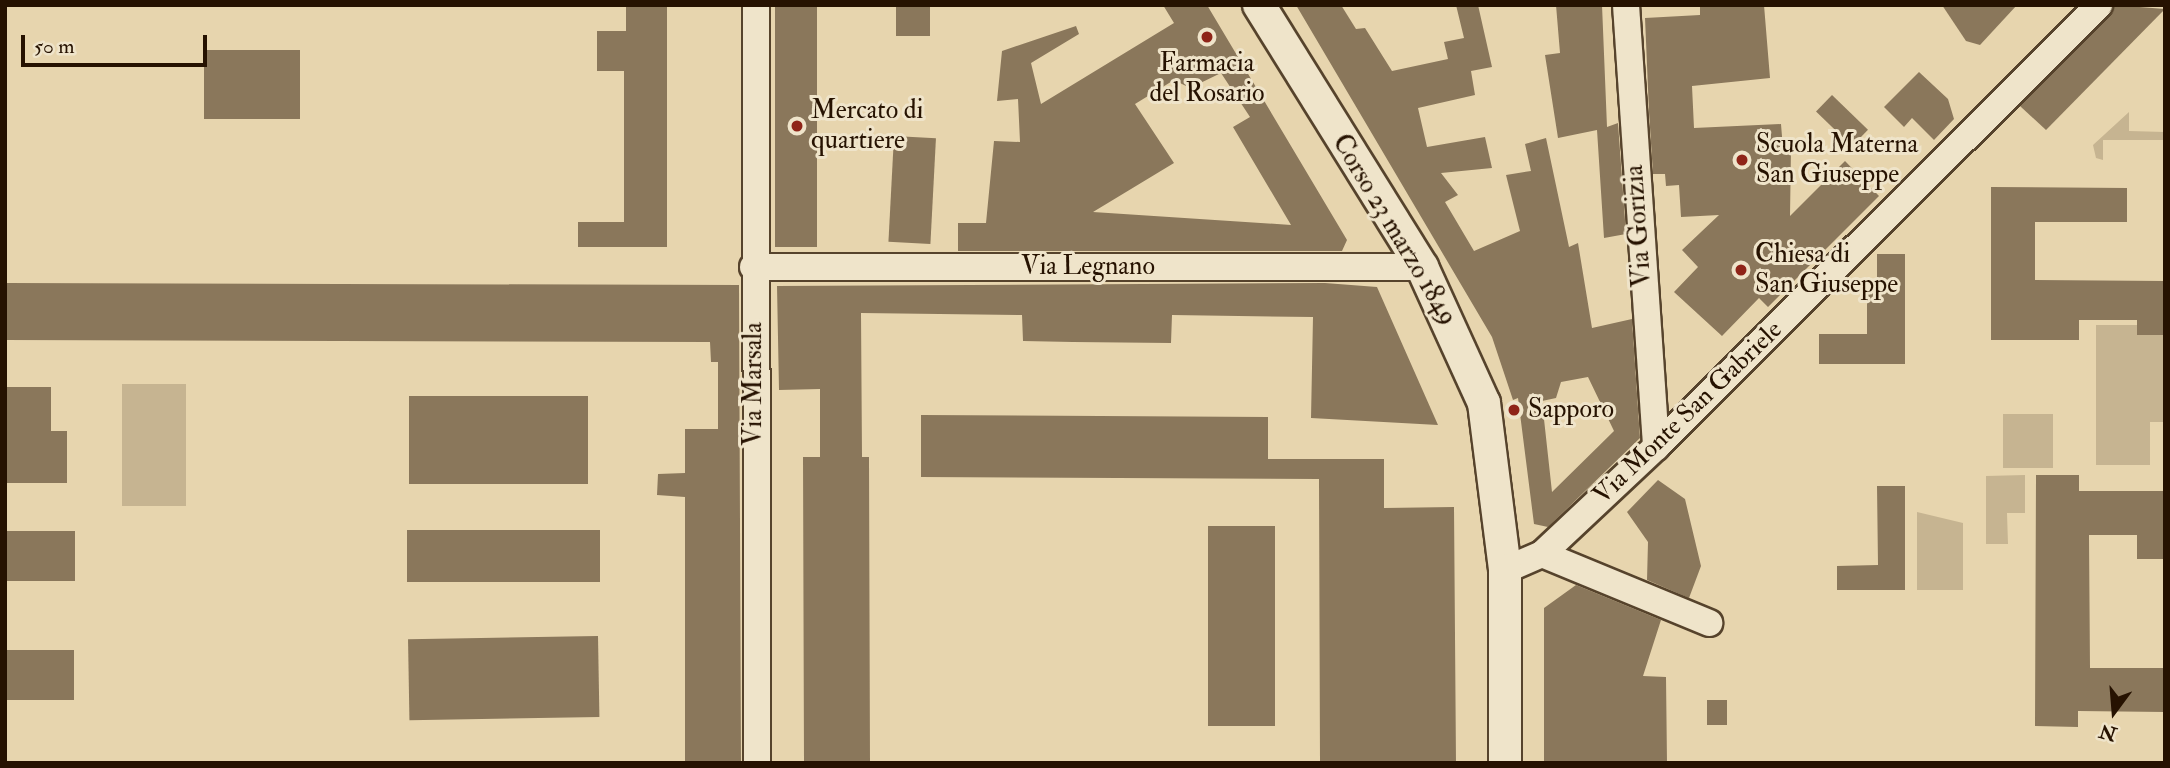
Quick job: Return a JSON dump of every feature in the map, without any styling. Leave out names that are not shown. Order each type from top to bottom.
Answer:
[{"type":"street","name":"Via Marsala","points":[[756,5],[753,267],[757,763]]},
{"type":"street","name":"Corso 23 marzo 1849","points":[[1259,5],[1422,267],[1484,403],[1506,570],[1505,763]]},
{"type":"street","name":"Via Gorizia","points":[[1626,5],[1656,447]]},
{"type":"street","name":"Via Monte San Gabriele","points":[[1506,570],[1542,554],[1656,447],[2099,5]]},
{"type":"street","name":"Via Legnano","points":[[753,267],[1422,267]]},
{"type":"street","points":[[1542,554],[1709,623]]},
{"type":"shaded area","points":[[2129,112],[2129,131],[2165,132],[2165,140],[2103,140],[2103,160],[2096,158],[2093,145]]},
{"type":"shaded area","points":[[2096,325],[2137,325],[2137,335],[2165,335],[2165,422],[2150,422],[2150,465],[2096,465]]},
{"type":"shaded area","points":[[122,384],[186,384],[186,506],[122,506]]},
{"type":"shaded area","points":[[2003,414],[2053,414],[2053,468],[2003,468]]},
{"type":"shaded area","points":[[2025,475],[2025,513],[2007,513],[2008,544],[1986,544],[1986,476]]},
{"type":"shaded area","points":[[1917,512],[1963,523],[1963,590],[1917,590]]},
{"type":"building","points":[[626,5],[667,5],[667,247],[578,247],[578,222],[624,222],[624,71],[597,71],[597,31],[626,31]]},
{"type":"building","name":"Mercato di quartiere","points":[[775,5],[817,5],[817,247],[775,247]]},
{"type":"building","points":[[896,5],[930,5],[930,36],[896,36]]},
{"type":"building","points":[[1163,5],[1207,5],[1347,240],[1342,251],[958,251],[958,223],[986,223],[994,141],[1020,142],[1018,99],[997,101],[1002,51],[1076,26],[1079,34],[1031,63],[1041,104],[1174,23]],"holes":[[[1221,73],[1250,117],[1233,127],[1291,225],[1093,212],[1174,163],[1135,104],[1174,80],[1190,88]]]},
{"type":"building","points":[[1296,5],[1341,5],[1356,29],[1365,28],[1392,71],[1448,59],[1444,42],[1464,38],[1456,5],[1478,5],[1492,67],[1471,71],[1475,95],[1418,108],[1427,147],[1485,137],[1492,168],[1441,173],[1458,195],[1445,202],[1474,251],[1520,231],[1506,175],[1531,171],[1525,144],[1546,138],[1569,247],[1578,243],[1592,328],[1632,319],[1640,438],[1548,527],[1534,524],[1518,398],[1513,400],[1492,337]],"holes":[[[1588,377],[1614,431],[1552,492],[1542,401],[1556,398],[1561,382]]]},
{"type":"building","points":[[1556,5],[1602,5],[1607,127],[1618,123],[1626,234],[1604,238],[1597,130],[1558,138],[1545,55],[1560,53]]},
{"type":"building","points":[[1700,5],[1764,5],[1770,78],[1692,86],[1694,128],[1781,124],[1783,149],[1791,148],[1790,216],[1845,161],[1879,196],[1768,307],[1759,298],[1722,336],[1674,292],[1698,267],[1682,250],[1719,215],[1681,217],[1679,185],[1666,186],[1665,174],[1653,174],[1645,18],[1700,15]]},
{"type":"building","points":[[1942,5],[2017,5],[1980,45],[1966,41]]},
{"type":"building","points":[[2114,5],[2165,9],[2046,130],[2020,106]]},
{"type":"building","points":[[204,50],[300,50],[300,119],[204,119]]},
{"type":"building","points":[[1919,72],[1948,99],[1954,119],[1934,140],[1912,118],[1904,127],[1884,107]]},
{"type":"building","points":[[1832,95],[1868,130],[1852,146],[1816,112]]},
{"type":"building","points":[[894,136],[936,138],[930,244],[888,242]]},
{"type":"building","points":[[1991,187],[2127,188],[2127,222],[2035,222],[2035,280],[2165,281],[2165,335],[2137,335],[2137,320],[2079,320],[2079,340],[1991,340]]},
{"type":"building","points":[[1877,254],[1905,254],[1905,364],[1819,364],[1819,334],[1867,334],[1867,283],[1877,283]]},
{"type":"building","points":[[5,283],[739,285],[741,763],[685,763],[685,497],[657,495],[658,474],[685,473],[685,429],[718,429],[718,362],[711,362],[710,342],[5,340]]},
{"type":"building","points":[[1325,283],[1377,287],[1438,425],[1311,418],[1313,317],[1172,315],[1171,343],[1023,341],[1022,315],[861,313],[862,457],[869,457],[870,763],[804,763],[803,457],[820,457],[820,389],[779,390],[777,286]]},
{"type":"building","points":[[5,387],[51,387],[51,431],[67,431],[67,483],[5,483]]},
{"type":"building","points":[[409,396],[588,396],[588,484],[409,484]]},
{"type":"building","points":[[921,415],[1268,417],[1268,459],[1384,459],[1384,508],[1454,507],[1456,763],[1320,763],[1319,479],[921,477]]},
{"type":"building","points":[[2036,475],[2079,475],[2079,491],[2165,491],[2165,559],[2137,559],[2137,535],[2089,535],[2090,668],[2165,668],[2165,712],[2078,711],[2078,727],[2035,726]]},
{"type":"building","points":[[1658,480],[1685,499],[1701,566],[1689,598],[1647,580],[1648,542],[1627,512]]},
{"type":"building","points":[[1877,486],[1905,486],[1905,590],[1837,590],[1837,566],[1878,565]]},
{"type":"building","points":[[1208,526],[1275,526],[1275,726],[1208,726]]},
{"type":"building","points":[[407,530],[600,530],[600,582],[407,582]]},
{"type":"building","points":[[5,531],[75,531],[75,581],[5,581]]},
{"type":"building","points":[[1576,585],[1661,620],[1643,676],[1666,677],[1667,763],[1544,763],[1544,608]]},
{"type":"building","points":[[598,636],[599,717],[409,720],[408,639]]},
{"type":"building","points":[[5,650],[74,650],[74,700],[5,700]]},
{"type":"building","points":[[1707,700],[1727,700],[1727,725],[1707,725]]},
{"type":"place","name":"Farmacia del Rosario","points":[[1207,37]]},
{"type":"place","name":"Mercato di quartiere","points":[[797,126]]},
{"type":"place","name":"Scuola Materna San Giuseppe","points":[[1742,160]]},
{"type":"place","name":"Chiesa di San Giuseppe","points":[[1741,270]]},
{"type":"place","name":"Sapporo","points":[[1514,410]]}]
